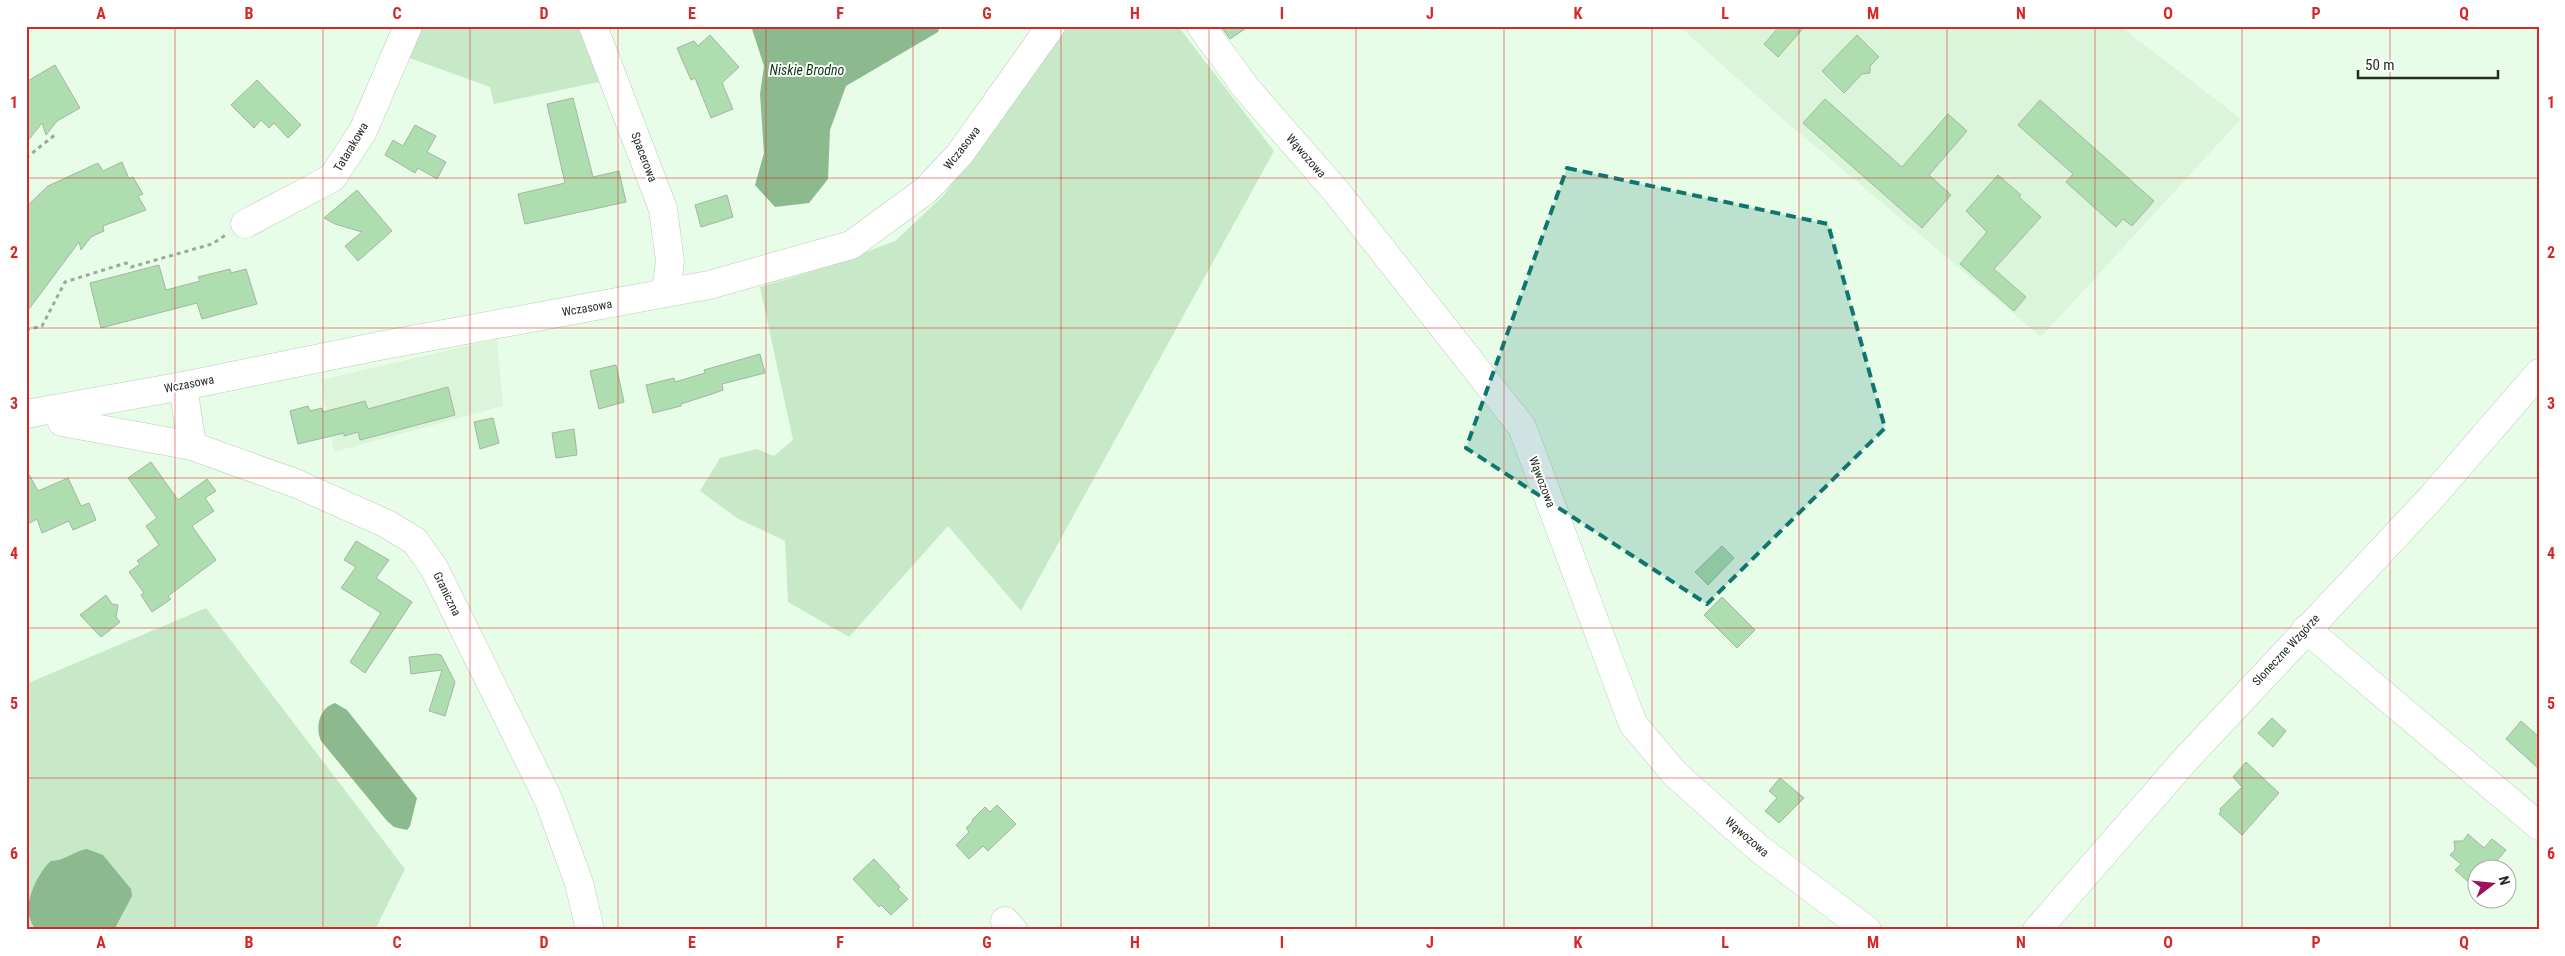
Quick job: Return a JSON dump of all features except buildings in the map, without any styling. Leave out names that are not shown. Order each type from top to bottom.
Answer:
[{"type":"street","name":"Tatarakowa","points":[[245,224],[332,178],[363,130],[408,26]]},
{"type":"street","name":"Spacerowa","points":[[594,26],[663,209],[670,262],[666,293]]},
{"type":"street","name":"Wczasowa","points":[[26,414],[183,386],[379,346],[709,285],[851,245],[925,191],[959,155],[1051,26]]},
{"type":"street","name":"Wąwozowa","points":[[1201,26],[1246,88],[1341,197],[1522,427],[1633,724],[1676,775],[1757,848],[1868,930]]},
{"type":"street","name":"Słoneczne Wzgórze","points":[[2037,930],[2186,759],[2431,498],[2539,373]]},
{"type":"street","points":[[183,386],[192,446]]},
{"type":"street","name":"Graniczna","points":[[59,409],[62,422],[74,426],[192,446],[342,502],[388,524],[415,541],[434,568],[549,801],[579,883],[590,930]]},
{"type":"street","points":[[2306,629],[2539,826]]},
{"type":"path","points":[[26,158],[56,134]]},
{"type":"path","points":[[26,330],[42,326],[65,282],[126,263],[131,267],[212,244],[245,224]]},
{"type":"highlighted area","points":[[1567,168],[1828,224],[1885,428],[1707,604],[1466,448]]},
{"type":"shaded area","points":[[420,26],[582,26],[604,81],[494,104],[490,87],[407,57]]},
{"type":"shaded area","points":[[1068,26],[1178,26],[1274,151],[1021,611],[948,526],[849,637],[788,602],[785,541],[737,518],[700,491],[720,458],[757,449],[774,456],[793,440],[760,287],[830,266],[895,241],[943,196]]},
{"type":"shaded area","points":[[1679,26],[2120,26],[2241,119],[2041,337],[1778,115]]},
{"type":"shaded area","points":[[497,339],[503,406],[334,452],[321,380]]},
{"type":"shaded area","points":[[206,608],[405,869],[375,930],[26,930],[26,684]]},
{"type":"water","name":"Niskie Brodno","points":[[751,26],[940,26],[938,32],[846,86],[830,130],[828,179],[809,203],[775,207],[755,185],[764,153],[760,94],[764,66]]},
{"type":"water","points":[[335,703],[347,710],[417,798],[410,826],[407,830],[394,827],[387,821],[321,741],[318,730],[320,719],[325,709]]},
{"type":"water","points":[[87,849],[103,855],[131,889],[132,896],[114,930],[36,930],[30,919],[28,909],[34,886],[42,872],[51,861],[56,861]]}]
